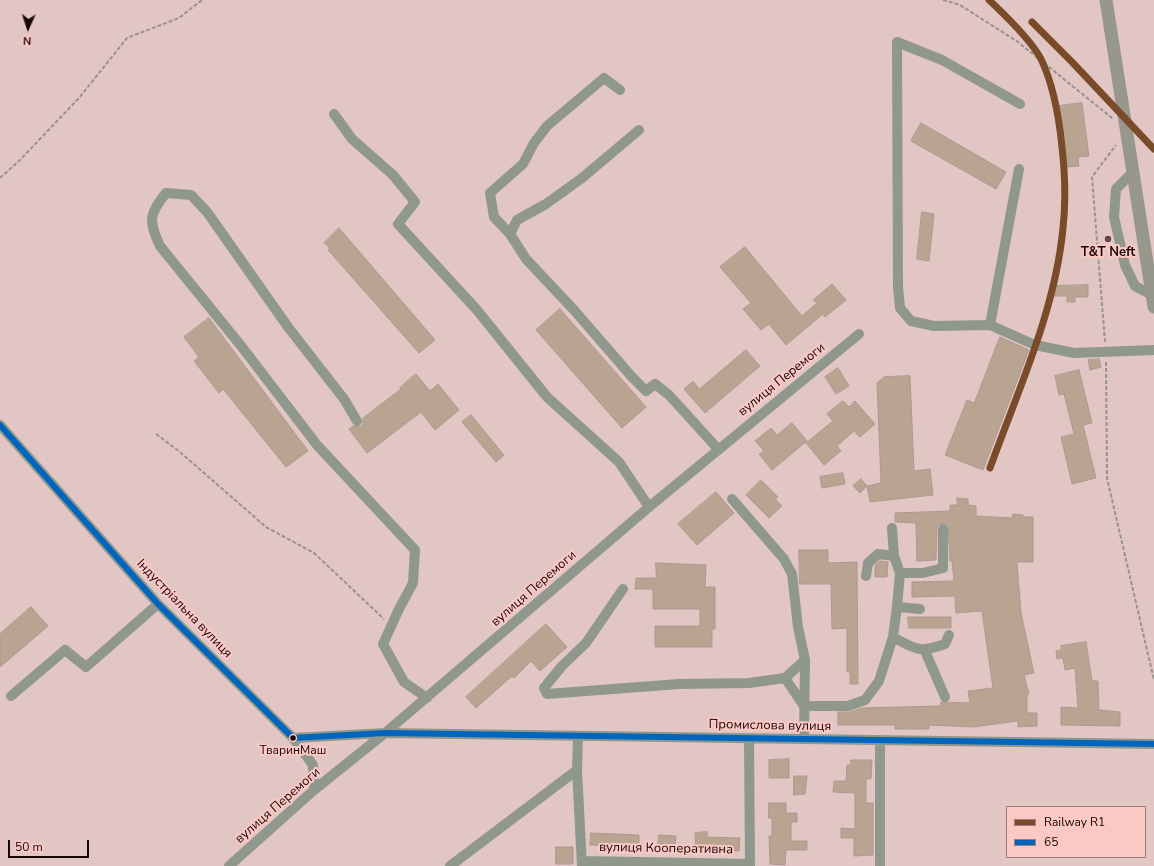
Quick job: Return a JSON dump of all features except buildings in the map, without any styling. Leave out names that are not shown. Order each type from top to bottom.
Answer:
[{"type":"main road","points":[[1106,0],[1128,130],[1153,301]]},
{"type":"street","points":[[1020,104],[942,60],[897,42],[898,287],[900,308],[911,321],[934,326],[990,325],[1035,345],[1074,353],[1154,350]]},
{"type":"street","points":[[620,90],[604,78],[577,99],[547,126],[534,143],[523,164],[490,193],[494,217],[510,234],[526,259],[574,310],[632,377],[646,390],[656,384],[660,387],[718,449]]},
{"type":"street","points":[[334,114],[352,139],[393,175],[415,202],[398,224],[477,310],[547,396],[619,462],[649,507]]},
{"type":"street","points":[[510,234],[518,220],[546,204],[582,178],[639,130]]},
{"type":"street","points":[[990,325],[1019,169]]},
{"type":"street","points":[[1134,171],[1116,189],[1114,217],[1125,265],[1136,286],[1153,301]]},
{"type":"street","points":[[357,421],[344,399],[288,327],[206,212],[191,195],[166,193],[155,207],[151,227],[160,246],[242,346],[316,445],[415,550],[413,583],[383,644],[404,682],[427,698]]},
{"type":"street","name":"вулиця Перемоги","points":[[229,866],[314,790],[427,698],[649,507],[859,334]]},
{"type":"street","name":"Індустріальна вулиця","points":[[2,431],[158,604],[294,738],[313,765],[314,790]]},
{"type":"street","points":[[732,499],[784,559],[792,574],[798,627],[805,660],[804,739]]},
{"type":"street","points":[[804,706],[848,706],[865,700],[879,681],[893,637],[900,573],[894,556],[892,528]]},
{"type":"street","points":[[900,573],[923,573],[943,568],[943,529]]},
{"type":"street","points":[[866,576],[868,563],[878,554],[894,556]]},
{"type":"street","points":[[623,589],[586,643],[562,666],[544,688],[547,694],[679,684],[749,683],[785,678],[805,660]]},
{"type":"street","points":[[11,696],[65,650],[86,667],[158,604]]},
{"type":"street","points":[[897,607],[920,609]]},
{"type":"street","points":[[893,637],[925,651],[945,644],[949,635]]},
{"type":"street","points":[[925,651],[945,697]]},
{"type":"street","points":[[785,678],[804,706]]},
{"type":"street","points":[[294,738],[385,733]]},
{"type":"street","name":"Промислова вулиця","points":[[385,733],[1154,744]]},
{"type":"street","name":"вулиця Кооперативна","points":[[578,736],[577,770],[582,863],[750,865],[748,738]]},
{"type":"street","points":[[880,741],[880,866]]},
{"type":"street","points":[[450,866],[577,770]]},
{"type":"path","points":[[0,178],[20,160],[79,98],[128,38],[179,18],[202,0]]},
{"type":"path","points":[[943,0],[960,6],[1018,42],[1040,58],[1128,130],[1092,177],[1106,352],[1107,478],[1154,680]]},
{"type":"path","points":[[156,434],[180,452],[266,527],[314,553],[391,626]]},
{"type":"rail line","name":"R1","points":[[989,0],[1031,44],[1046,69],[1053,91],[1059,124],[1064,167],[1065,198],[1059,259],[1044,320],[990,468]]},
{"type":"rail line","name":"R1","points":[[1032,22],[1154,149]]},
{"type":"transit line","name":"65","points":[[0,425],[158,604],[293,738],[385,733],[1154,744]]},
{"type":"place","name":"T&T Neft","points":[[1108,239]]},
{"type":"place","name":"ТваринМаш","points":[[293,738]]}]
